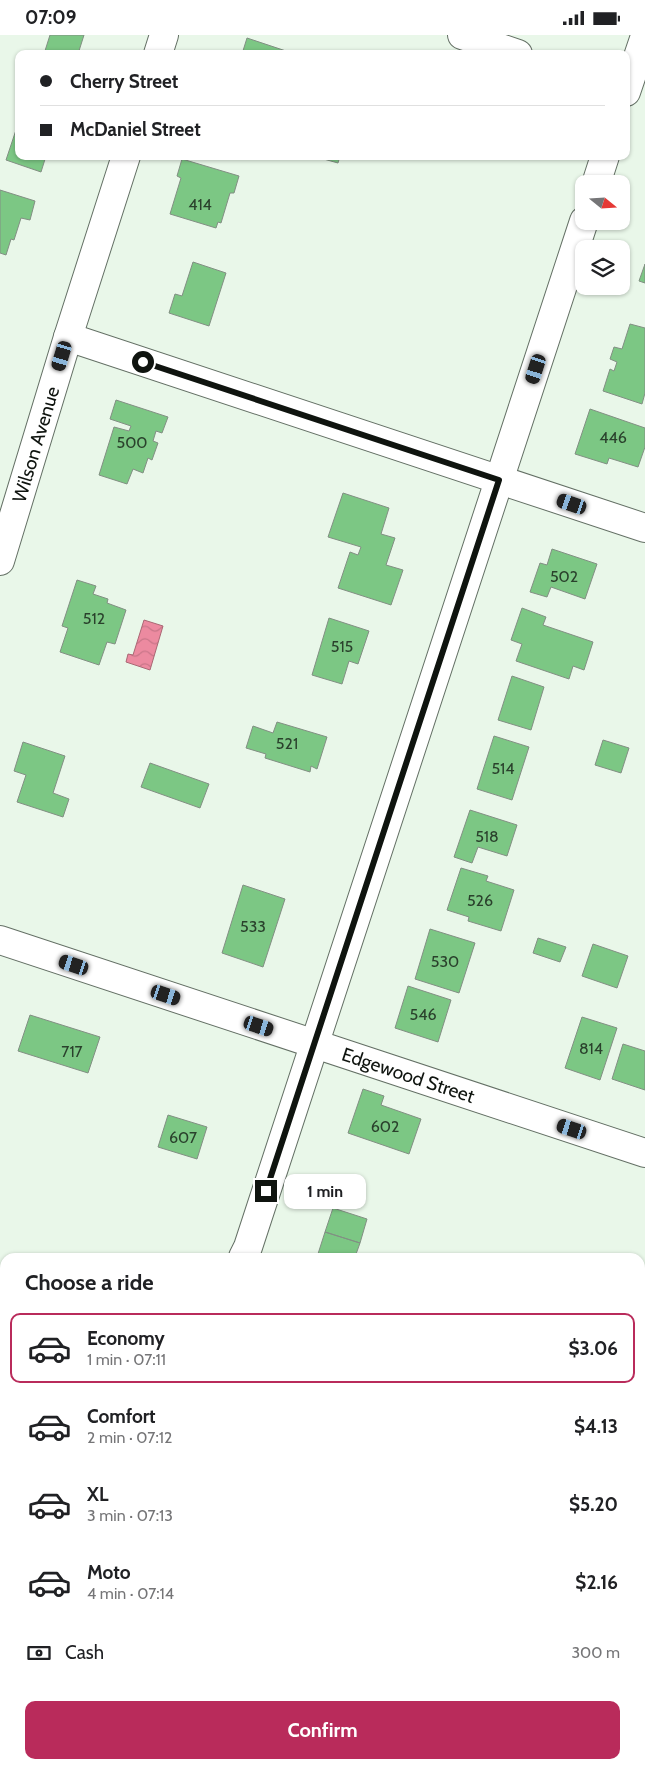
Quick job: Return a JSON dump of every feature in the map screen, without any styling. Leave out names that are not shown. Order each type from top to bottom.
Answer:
[{"type":"street","points":[[159,50],[164,35]]},
{"type":"street","points":[[462,35],[506,50]]},
{"type":"street","points":[[630,79],[645,36]]},
{"type":"street","name":"Wilson Avenue","points":[[0,561],[68,337],[125,160]]},
{"type":"street","points":[[599,175],[604,160]]},
{"type":"street","points":[[245,1253],[581,230]]},
{"type":"street","points":[[68,337],[645,529]]},
{"type":"street","name":"Edgewood Street","points":[[0,940],[645,1153]]},
{"type":"water","points":[[144,620],[163,626],[150,670],[126,662],[128,654],[133,655]]},
{"type":"building","points":[[50,35],[84,35],[79,50],[45,50]]},
{"type":"building","points":[[247,38],[283,50],[243,50]]},
{"type":"building","points":[[15,133],[15,160],[45,160],[41,172],[6,160]]},
{"type":"building","points":[[182,160],[185,160],[239,176],[234,193],[230,193],[221,223],[218,222],[216,228],[170,214],[181,178],[177,176]]},
{"type":"building","points":[[327,160],[339,160],[338,163]]},
{"type":"building","points":[[0,190],[35,201],[30,220],[21,218],[14,240],[11,239],[6,255],[0,253]]},
{"type":"building","points":[[193,262],[226,273],[209,326],[169,313],[175,294],[182,296]]},
{"type":"building","points":[[645,264],[645,283],[639,281]]},
{"type":"building","points":[[630,324],[645,328],[645,393],[642,404],[603,391],[610,369],[614,371],[617,362],[610,359],[614,347],[622,349]]},
{"type":"building","points":[[116,400],[168,417],[162,433],[156,431],[153,441],[158,443],[152,460],[148,458],[143,473],[133,469],[127,484],[99,475],[114,427],[129,431],[131,426],[110,419]]},
{"type":"building","points":[[590,409],[645,428],[645,447],[638,467],[609,458],[607,464],[575,454]]},
{"type":"building","points":[[343,493],[389,508],[381,534],[395,538],[386,565],[403,570],[391,605],[338,588],[350,552],[358,555],[361,547],[328,537]]},
{"type":"building","points":[[552,549],[597,564],[585,599],[551,587],[547,597],[530,592],[540,563],[547,565]]},
{"type":"building","points":[[77,580],[96,586],[93,594],[108,599],[107,603],[126,610],[115,644],[107,642],[99,665],[60,652],[68,628],[62,626]]},
{"type":"building","points":[[522,608],[546,617],[543,625],[593,642],[584,670],[573,666],[569,679],[516,661],[522,644],[511,640]]},
{"type":"building","points":[[329,618],[369,631],[358,664],[349,661],[342,684],[312,675]]},
{"type":"building","points":[[512,676],[544,687],[531,730],[498,720]]},
{"type":"building","points":[[277,722],[327,737],[317,769],[311,766],[310,772],[265,758],[266,754],[246,748],[253,726],[273,733]]},
{"type":"building","points":[[494,736],[529,747],[512,800],[477,789]]},
{"type":"building","points":[[603,740],[629,748],[621,773],[595,765]]},
{"type":"building","points":[[23,742],[65,756],[53,793],[69,799],[63,817],[17,802],[26,775],[14,771]]},
{"type":"building","points":[[150,763],[209,784],[200,808],[141,787]]},
{"type":"building","points":[[470,810],[517,825],[507,856],[478,847],[472,863],[454,857]]},
{"type":"building","points":[[461,868],[488,876],[486,881],[514,890],[501,931],[468,921],[469,917],[447,910]]},
{"type":"building","points":[[243,885],[285,899],[263,967],[222,953]]},
{"type":"building","points":[[430,929],[475,943],[459,993],[415,979]]},
{"type":"building","points":[[538,938],[566,947],[560,962],[533,953]]},
{"type":"building","points":[[593,944],[628,956],[617,988],[582,976]]},
{"type":"building","points":[[408,986],[451,1000],[438,1042],[395,1028]]},
{"type":"building","points":[[30,1015],[100,1037],[88,1073],[18,1051]]},
{"type":"building","points":[[582,1017],[617,1028],[600,1080],[565,1068]]},
{"type":"building","points":[[623,1044],[645,1051],[645,1090],[612,1079]]},
{"type":"building","points":[[363,1089],[384,1096],[381,1105],[421,1119],[409,1154],[348,1133]]},
{"type":"building","points":[[168,1115],[207,1127],[197,1159],[158,1147]]},
{"type":"building","points":[[333,1208],[367,1219],[360,1243],[325,1232]]},
{"type":"building","points":[[325,1232],[360,1243],[356,1253],[318,1253]]},
{"type":"route","points":[[143,362],[499,480],[266,1191]]}]
